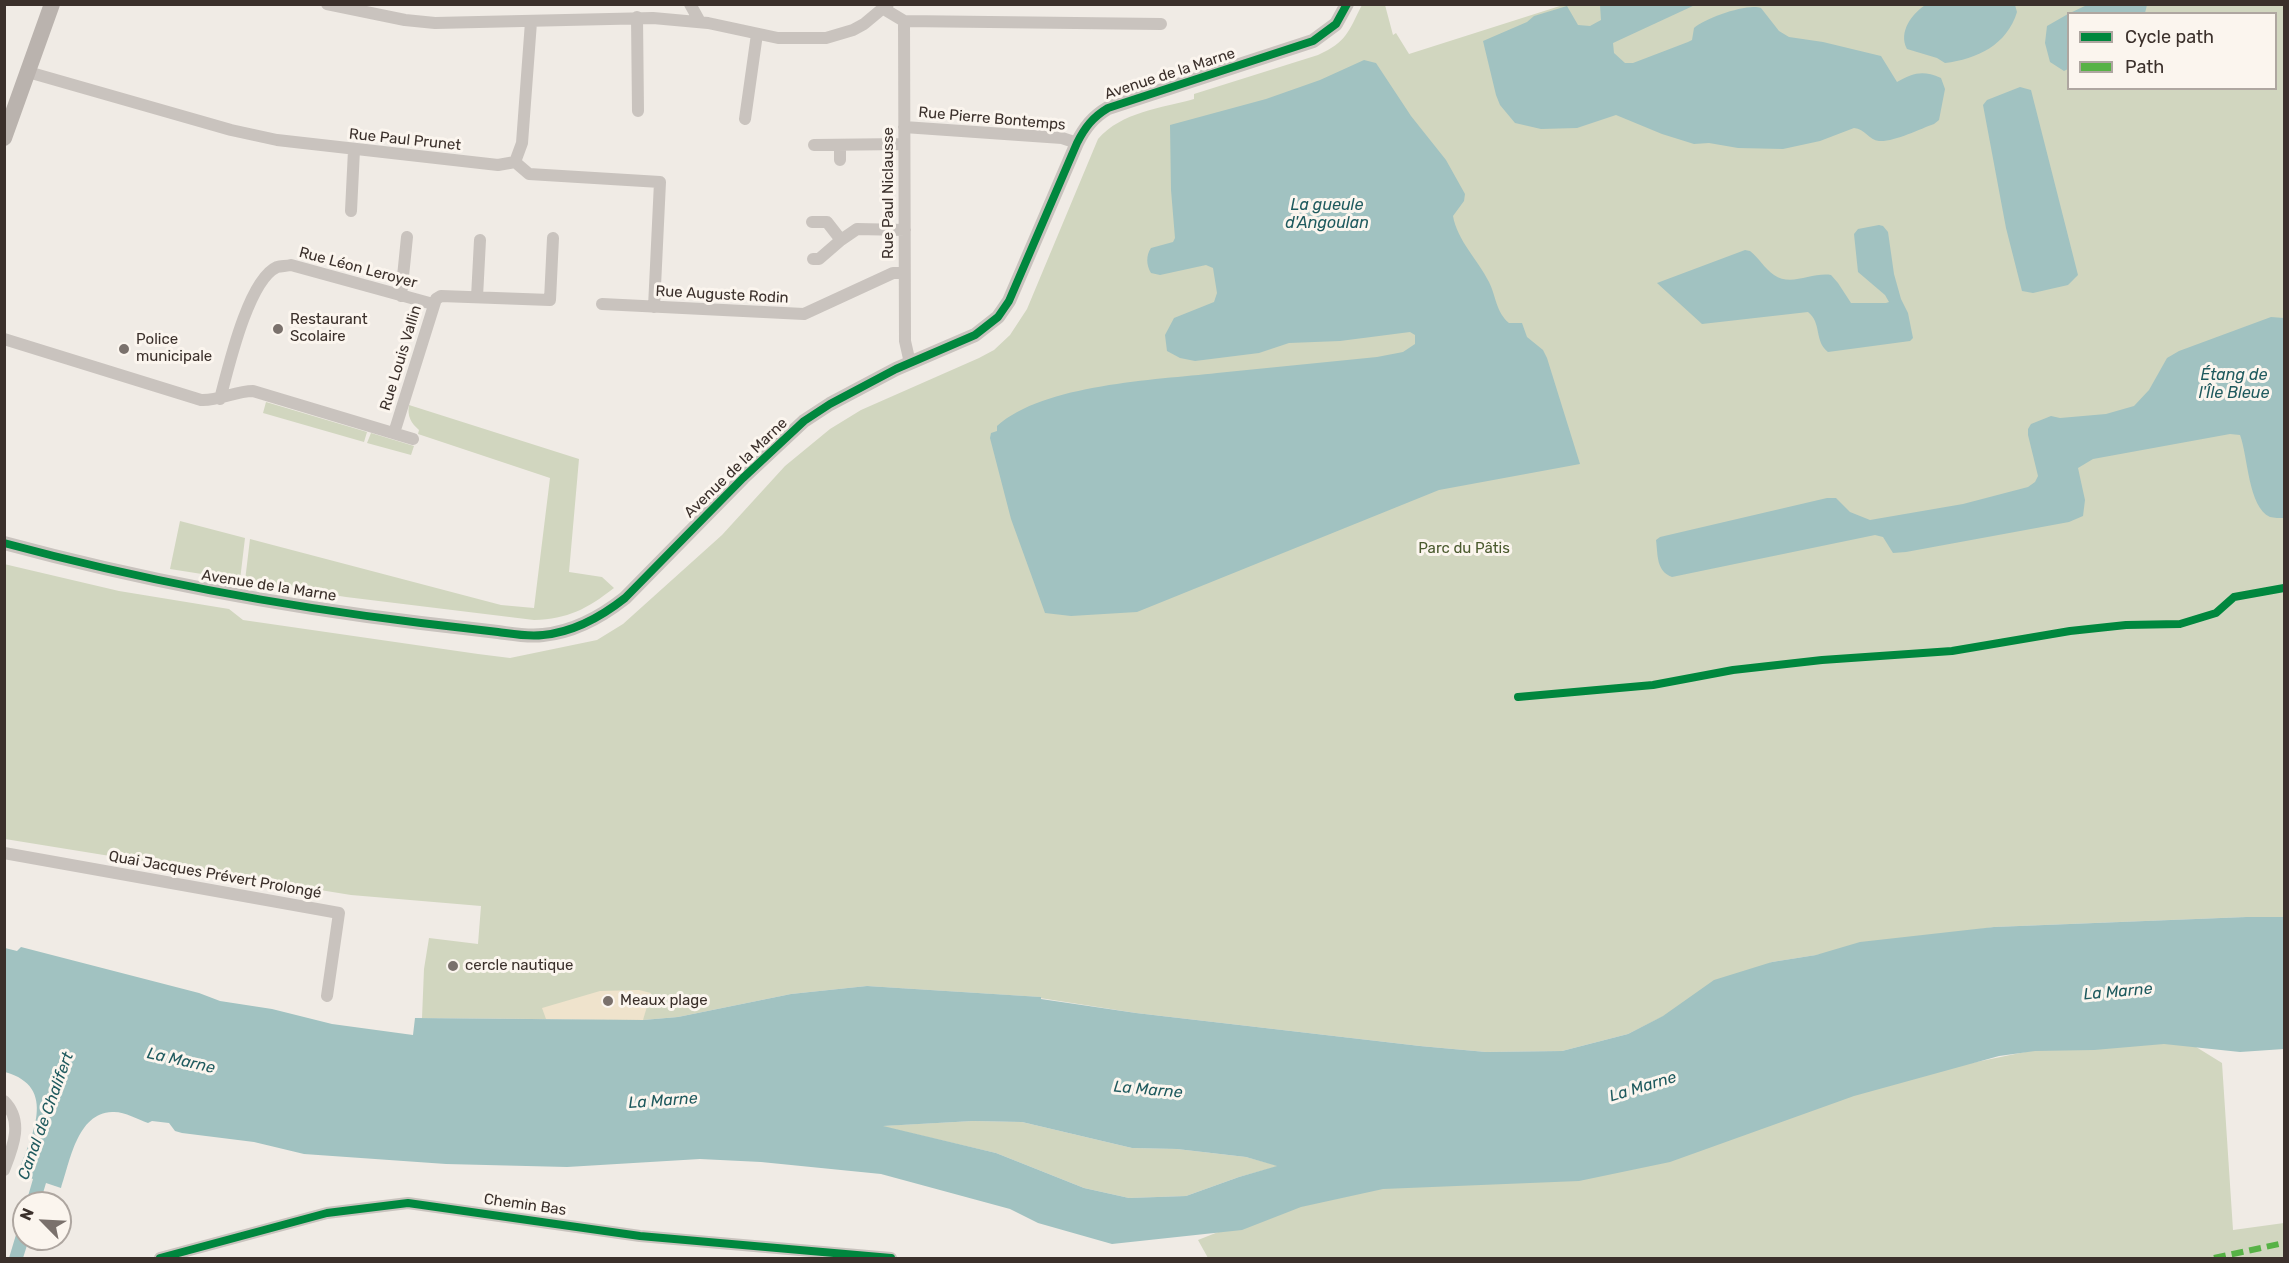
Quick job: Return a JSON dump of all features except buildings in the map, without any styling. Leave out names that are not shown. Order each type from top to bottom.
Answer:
[{"type":"main road","points":[[4,138],[52,4]]},
{"type":"street","points":[[327,4],[355,7],[405,20],[435,23],[531,22],[637,17],[700,22],[778,38],[826,38],[853,30],[886,7],[904,21],[1161,24]]},
{"type":"street","points":[[653,18],[657,4]]},
{"type":"street","points":[[690,4],[700,22]]},
{"type":"street","name":"Avenue de la Marne","points":[[4,543],[108,570],[209,590],[399,620],[527,636],[554,634],[594,619],[625,598],[743,478],[804,421],[838,399],[910,363],[975,335],[998,317],[1009,301],[1077,143],[1091,119],[1108,108],[1313,41],[1336,24],[1347,4]]},
{"type":"street","points":[[637,17],[638,111]]},
{"type":"street","name":"Rue Paul Niclausse","points":[[904,21],[905,341],[910,363]]},
{"type":"street","points":[[515,162],[522,143],[531,22]]},
{"type":"street","points":[[745,119],[757,34]]},
{"type":"street","name":"Rue Paul Prunet","points":[[28,72],[231,130],[277,140],[498,165],[515,162],[530,174],[660,183],[654,307]]},
{"type":"street","name":"Rue Pierre Bontemps","points":[[904,127],[1062,138],[1077,143]]},
{"type":"street","points":[[814,145],[904,144]]},
{"type":"street","points":[[840,145],[840,160]]},
{"type":"street","points":[[351,211],[354,150]]},
{"type":"street","points":[[812,222],[827,222],[841,240]]},
{"type":"street","points":[[813,259],[819,259],[857,229],[904,230]]},
{"type":"street","points":[[401,296],[407,237]]},
{"type":"street","name":"Rue Louis Vallin","points":[[394,433],[436,299],[441,296],[550,300],[553,238]]},
{"type":"street","points":[[477,297],[480,240]]},
{"type":"street","name":"Rue Léon Leroyer","points":[[220,399],[250,300],[269,273],[277,267],[291,265],[433,304]]},
{"type":"street","name":"Rue Auguste Rodin","points":[[602,304],[804,314],[893,273],[904,273]]},
{"type":"street","name":"Rue Louis Vallin","points":[[4,339],[201,400],[220,399],[244,391],[253,391],[413,439]]},
{"type":"street","name":"Quai Jacques Prévert Prolongé","points":[[4,853],[339,913],[327,996]]},
{"type":"street","points":[[4,1101],[15,1118],[15,1140],[4,1170]]},
{"type":"street","name":"Chemin Bas","points":[[160,1258],[327,1213],[408,1203],[640,1236],[891,1258]]},
{"type":"green space","name":"Parc du Pâtis","points":[[1362,5],[1385,5],[1393,35],[1396,33],[1409,54],[1563,5],[2284,5],[2284,917],[1994,927],[1772,962],[1628,1034],[1562,1051],[1486,1052],[1420,1046],[1136,1013],[1040,997],[867,986],[791,994],[678,1017],[643,1020],[422,1018],[424,969],[429,938],[478,944],[481,906],[351,895],[5,839],[4,564],[119,591],[229,609],[243,620],[478,654],[510,658],[597,640],[623,624],[722,535],[785,466],[830,429],[861,410],[979,358],[994,350],[1010,335],[1027,309],[1098,139],[1107,130],[1143,112],[1194,99],[1194,94],[1318,55],[1335,46],[1350,29]]},
{"type":"green space","points":[[266,402],[367,432],[364,442],[263,413]]},
{"type":"green space","points":[[409,405],[579,459],[569,572],[602,577],[614,588],[577,612],[557,618],[534,620],[346,597],[245,581],[250,539],[501,605],[534,608],[550,478],[418,434],[419,430],[409,416]]},
{"type":"green space","points":[[371,433],[414,446],[411,455],[367,443]]},
{"type":"green space","points":[[180,521],[245,538],[240,580],[170,569]]},
{"type":"green space","points":[[2180,1037],[2222,1063],[2233,1230],[2284,1223],[2284,1258],[1208,1258],[1198,1240],[1261,1215],[1360,1188],[2069,1043]]},
{"type":"green space","points":[[973,1121],[1022,1122],[1132,1148],[1177,1149],[1246,1157],[1279,1166],[1239,1177],[1186,1196],[1129,1198],[1084,1188],[996,1153],[880,1126]]},
{"type":"sand","name":"Meaux plage","points":[[639,990],[651,993],[643,1020],[546,1019],[542,1008],[600,991]]},
{"type":"water","points":[[1927,4],[2015,5],[2017,12],[2012,24],[1998,42],[1979,54],[1945,63],[1937,58],[1907,49],[1905,43],[1904,36],[1908,24],[1916,12]]},
{"type":"water","points":[[2087,4],[2147,5],[2145,12],[2072,12]]},
{"type":"water","points":[[1600,5],[1695,5],[1613,43],[1614,53],[1625,63],[1633,63],[1692,40],[1694,28],[1717,16],[1737,9],[1761,8],[1779,31],[1789,37],[1823,42],[1881,56],[1897,82],[1918,74],[1941,78],[1945,89],[1939,120],[1907,135],[1885,141],[1872,139],[1861,130],[1854,128],[1820,141],[1783,149],[1738,148],[1709,143],[1694,144],[1616,115],[1577,128],[1541,129],[1515,123],[1500,105],[1496,95],[1483,41],[1527,22],[1534,16],[1567,6],[1578,25],[1590,26],[1601,20]]},
{"type":"water","points":[[2067,15],[2067,70],[2064,71],[2050,62],[2045,43],[2047,26]]},
{"type":"water","name":"La gueule d'Angoulan","points":[[1364,60],[1376,63],[1411,116],[1446,160],[1465,194],[1464,201],[1453,216],[1455,225],[1463,242],[1489,282],[1505,319],[1509,323],[1522,323],[1527,337],[1543,350],[1580,464],[1439,490],[1137,612],[1071,616],[1045,613],[1011,519],[990,438],[991,433],[997,431],[997,426],[1017,412],[1042,401],[1101,386],[1377,357],[1403,352],[1415,344],[1415,335],[1410,332],[1340,341],[1289,343],[1259,353],[1195,361],[1180,358],[1167,351],[1165,335],[1174,318],[1214,302],[1217,293],[1213,268],[1206,265],[1160,275],[1151,273],[1147,263],[1151,248],[1173,242],[1175,238],[1171,190],[1170,125],[1266,99],[1320,80]]},
{"type":"water","points":[[2020,87],[2031,90],[2078,275],[2068,285],[2033,293],[2022,291],[2006,228],[1983,105],[1987,100]]},
{"type":"water","points":[[1879,225],[1888,232],[1894,274],[1901,299],[1908,313],[1913,338],[1910,341],[1828,352],[1821,343],[1815,321],[1808,312],[1702,324],[1657,283],[1745,250],[1750,251],[1770,272],[1781,278],[1787,280],[1831,275],[1851,303],[1886,303],[1889,302],[1885,295],[1858,272],[1854,234],[1858,229]]},
{"type":"water","name":"Étang de l'Île Bleue","points":[[2271,317],[2284,318],[2284,518],[2270,517],[2257,503],[2240,435],[2230,434],[2093,459],[2078,468],[2085,500],[2083,516],[2069,522],[1906,552],[1893,553],[1883,537],[1875,535],[1672,577],[1660,567],[1656,540],[1660,537],[1827,498],[1836,498],[1850,512],[1870,520],[1963,504],[2028,487],[2035,482],[2038,476],[2028,435],[2031,424],[2051,416],[2060,418],[2106,414],[2134,406],[2149,390],[2167,358],[2179,351]]},
{"type":"water","points":[[2284,917],[2284,1049],[2240,1052],[2164,1044],[2094,1050],[2035,1051],[1999,1056],[1854,1096],[1670,1162],[1579,1181],[1383,1189],[1301,1207],[1242,1230],[1112,1244],[1038,1223],[1010,1209],[881,1174],[761,1162],[700,1159],[567,1167],[446,1164],[304,1154],[254,1142],[182,1133],[175,1131],[169,1123],[152,1121],[148,1123],[117,1112],[100,1114],[83,1130],[72,1153],[61,1188],[46,1183],[44,1191],[30,1191],[33,1179],[18,1173],[34,1129],[37,1115],[36,1101],[32,1089],[22,1079],[5,1072],[5,948],[17,951],[21,947],[199,993],[220,1001],[272,1009],[332,1024],[413,1035],[415,1018],[643,1020],[678,1017],[791,994],[867,986],[1041,997],[1041,999],[1136,1013],[1486,1052],[1562,1051],[1628,1034],[1663,1016],[1714,980],[1772,962],[1816,955],[1860,942],[1994,927]],"holes":[[[973,1121],[1022,1122],[1132,1148],[1177,1149],[1246,1157],[1277,1166],[1186,1196],[1129,1198],[1084,1188],[996,1153],[883,1126]]]},
{"type":"water","points":[[12,1248],[12,1251],[25,1251],[23,1258],[9,1258]]},
{"type":"marked path","points":[[2214,1258],[2284,1243]]},
{"type":"cycle path","points":[[4,543],[107,569],[316,609],[537,636],[576,627],[597,617],[625,598],[743,478],[804,421],[830,404],[896,369],[975,335],[998,317],[1009,301],[1077,143],[1086,127],[1098,115],[1108,108],[1313,41],[1336,24],[1347,4]]},
{"type":"cycle path","points":[[1518,697],[1653,685],[1733,670],[1822,660],[1952,651],[2070,631],[2126,625],[2180,624],[2216,613],[2234,597],[2284,588]]},
{"type":"cycle path","points":[[160,1258],[327,1213],[408,1203],[640,1236],[891,1258]]},
{"type":"place","name":"Restaurant Scolaire","points":[[278,329]]},
{"type":"place","name":"Police municipale","points":[[124,349]]},
{"type":"place","name":"cercle nautique","points":[[453,966]]},
{"type":"place","name":"Meaux plage","points":[[608,1001]]},
{"type":"water label","name":"La Marne","points":[[2118,992]]},
{"type":"water label","name":"La Marne","points":[[181,1061]]},
{"type":"water label","name":"La Marne","points":[[1643,1087]]},
{"type":"water label","name":"La Marne","points":[[1148,1090]]},
{"type":"water label","name":"La Marne","points":[[663,1101]]},
{"type":"water label","name":"Canal de Chalifert","points":[[46,1116]]}]
